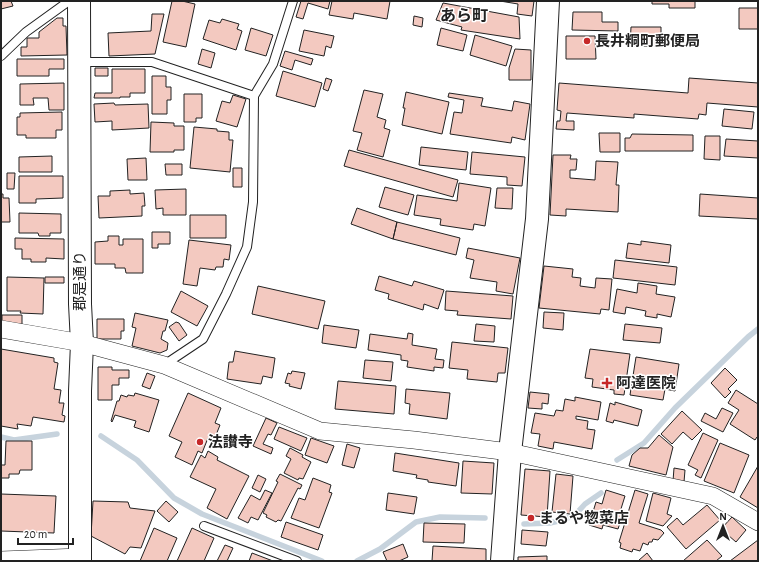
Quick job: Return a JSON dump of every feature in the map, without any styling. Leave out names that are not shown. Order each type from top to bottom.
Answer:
[{"type":"street","name":"郡是通り","points":[[79,1],[80,304],[82,343],[80,392],[80,559]]},
{"type":"street","points":[[502,561],[510,452],[537,219],[548,1]]},
{"type":"street","points":[[1,329],[82,343],[164,366],[320,431],[414,440],[510,452],[713,496],[758,522]]},
{"type":"street","points":[[1,560],[80,559]]},
{"type":"lane","points":[[1,56],[26,32],[69,1]]},
{"type":"lane","points":[[164,366],[204,339],[247,247],[253,202],[254,96],[273,64],[293,1]]},
{"type":"lane","points":[[80,62],[152,62],[254,96]]},
{"type":"lane","points":[[204,526],[297,561]]},
{"type":"building","points":[[1,1],[11,1],[13,6],[1,9]]},
{"type":"building","points":[[172,1],[182,1],[195,4],[186,47],[163,42]]},
{"type":"building","points":[[301,1],[330,1],[328,9],[308,3],[303,19],[296,17]]},
{"type":"building","points":[[332,1],[390,1],[387,19],[354,13],[353,19],[329,15]]},
{"type":"building","points":[[500,1],[534,1],[532,16],[517,14],[518,4]]},
{"type":"building","points":[[652,1],[695,1],[695,8],[669,8],[669,4],[652,4]]},
{"type":"building","points":[[443,3],[519,17],[520,39],[461,30],[462,27],[436,20]]},
{"type":"building","points":[[739,8],[758,8],[758,29],[739,29]]},
{"type":"building","points":[[573,12],[602,12],[602,22],[618,22],[618,31],[572,30]]},
{"type":"building","points":[[152,14],[164,14],[155,54],[109,56],[108,33],[151,31]]},
{"type":"building","points":[[414,16],[423,18],[422,27],[413,25]]},
{"type":"building","points":[[57,18],[63,18],[63,26],[66,26],[67,55],[21,56],[21,47],[27,47],[27,38],[39,38],[39,32]]},
{"type":"building","points":[[222,19],[239,24],[237,29],[242,31],[236,50],[203,39],[209,20],[220,23]]},
{"type":"building","points":[[631,27],[661,27],[661,46],[630,46]]},
{"type":"building","points":[[251,28],[273,35],[266,56],[245,50]]},
{"type":"building","points":[[441,28],[467,35],[463,51],[437,45]]},
{"type":"building","points":[[304,30],[334,36],[331,48],[326,46],[324,56],[299,51]]},
{"type":"building","points":[[475,35],[512,46],[506,66],[470,55]]},
{"type":"building","points":[[566,36],[595,36],[596,59],[566,59]]},
{"type":"building","points":[[202,49],[215,53],[211,68],[198,64]]},
{"type":"building","points":[[515,49],[531,50],[531,80],[509,80],[509,68]]},
{"type":"building","points":[[285,51],[313,59],[311,65],[295,60],[292,70],[280,66]]},
{"type":"building","points":[[17,59],[64,59],[64,69],[49,69],[49,76],[17,76]]},
{"type":"building","points":[[95,68],[108,68],[108,76],[95,76]]},
{"type":"building","points":[[112,69],[145,69],[145,93],[130,93],[130,97],[120,98],[94,98],[95,93],[112,93]]},
{"type":"building","points":[[283,71],[322,83],[315,107],[276,96]]},
{"type":"building","points":[[152,76],[166,76],[166,87],[171,87],[171,100],[167,100],[167,114],[152,114]]},
{"type":"building","points":[[326,78],[332,80],[328,91],[323,89]]},
{"type":"building","points":[[689,78],[758,83],[758,107],[707,103],[706,115],[699,114],[698,119],[634,114],[634,118],[567,113],[566,121],[574,121],[574,130],[556,129],[557,121],[560,121],[561,111],[557,110],[559,83],[688,93]]},
{"type":"building","points":[[64,83],[64,110],[49,110],[48,98],[33,98],[34,105],[20,105],[20,84]]},
{"type":"building","points":[[364,90],[383,94],[377,117],[386,120],[384,128],[390,130],[383,157],[357,150],[362,133],[353,131]]},
{"type":"building","points":[[406,92],[449,102],[442,134],[402,125]]},
{"type":"building","points":[[449,93],[483,98],[481,106],[512,111],[514,101],[530,104],[525,140],[512,137],[511,143],[450,134],[454,112],[462,113],[464,100],[448,97]]},
{"type":"building","points":[[184,94],[202,94],[202,118],[196,118],[196,122],[184,122]]},
{"type":"building","points":[[233,95],[246,99],[237,127],[216,121],[222,101],[230,103]]},
{"type":"building","points":[[114,103],[115,105],[148,104],[149,128],[112,130],[112,121],[95,122],[94,104]]},
{"type":"building","points":[[724,109],[754,112],[752,129],[722,126]]},
{"type":"building","points":[[62,112],[62,130],[56,130],[56,138],[26,138],[26,135],[17,135],[17,117],[20,117],[20,113]]},
{"type":"building","points":[[151,122],[174,123],[174,126],[184,126],[184,150],[174,150],[174,152],[150,152]]},
{"type":"building","points":[[194,127],[217,129],[217,131],[229,132],[229,140],[233,140],[230,172],[190,168]]},
{"type":"building","points":[[599,133],[620,133],[620,152],[600,152]]},
{"type":"building","points":[[632,134],[693,135],[693,151],[625,151],[625,138],[630,138]]},
{"type":"building","points":[[705,136],[720,136],[720,160],[704,159]]},
{"type":"building","points":[[726,139],[758,141],[758,158],[724,156]]},
{"type":"building","points":[[421,147],[468,152],[466,170],[419,165]]},
{"type":"building","points":[[349,150],[458,180],[453,197],[344,166]]},
{"type":"building","points":[[472,152],[525,157],[522,186],[507,185],[507,177],[470,174]]},
{"type":"building","points":[[553,155],[571,155],[570,159],[577,159],[576,170],[570,170],[570,178],[595,180],[596,161],[618,162],[616,185],[619,185],[618,212],[566,209],[566,216],[550,215]]},
{"type":"building","points":[[52,156],[52,172],[19,172],[19,157]]},
{"type":"building","points":[[146,158],[147,180],[128,180],[127,159]]},
{"type":"building","points":[[165,164],[182,164],[182,175],[166,175]]},
{"type":"building","points":[[233,168],[242,168],[242,187],[233,187]]},
{"type":"building","points":[[7,173],[15,173],[14,189],[7,189]]},
{"type":"building","points":[[19,176],[63,176],[63,198],[36,199],[36,203],[19,203]]},
{"type":"building","points":[[459,183],[491,188],[485,226],[474,224],[473,230],[440,225],[441,219],[414,215],[417,195],[457,201]]},
{"type":"building","points":[[385,187],[414,195],[408,215],[379,207]]},
{"type":"building","points":[[497,188],[513,188],[512,209],[495,208]]},
{"type":"building","points":[[186,189],[186,215],[163,215],[163,208],[156,209],[155,190]]},
{"type":"building","points":[[130,190],[130,194],[144,193],[145,206],[142,206],[142,216],[99,218],[98,196],[110,196],[110,191]]},
{"type":"building","points":[[1,194],[3,194],[3,198],[9,198],[10,222],[1,222]]},
{"type":"building","points":[[700,194],[758,198],[758,219],[699,216]]},
{"type":"building","points":[[357,208],[397,222],[393,239],[351,224]]},
{"type":"building","points":[[19,213],[61,214],[61,233],[50,233],[50,236],[39,236],[38,233],[19,233]]},
{"type":"building","points":[[190,215],[226,215],[226,238],[190,238]]},
{"type":"building","points":[[397,222],[460,238],[456,255],[393,239]]},
{"type":"building","points":[[152,232],[170,232],[170,244],[158,244],[158,248],[152,248]]},
{"type":"building","points":[[108,236],[119,236],[119,245],[123,245],[123,239],[143,239],[143,273],[126,273],[125,268],[115,268],[115,264],[95,264],[95,242],[108,241]]},
{"type":"building","points":[[15,238],[64,239],[64,259],[46,258],[46,262],[31,262],[31,259],[22,259],[22,249],[15,249]]},
{"type":"building","points":[[189,240],[231,245],[229,260],[224,259],[223,267],[216,267],[215,270],[200,268],[197,286],[183,284]]},
{"type":"building","points":[[641,241],[671,245],[669,263],[626,258],[628,243],[641,245]]},
{"type":"building","points":[[468,248],[520,258],[513,294],[496,291],[497,282],[470,278],[474,260],[466,258]]},
{"type":"building","points":[[615,260],[677,267],[675,285],[613,278]]},
{"type":"building","points":[[544,266],[573,269],[572,277],[581,278],[580,286],[595,288],[596,278],[612,279],[609,310],[601,309],[600,314],[539,308]]},
{"type":"building","points":[[379,276],[412,286],[414,281],[444,290],[438,309],[424,304],[423,310],[388,299],[389,294],[375,290]]},
{"type":"building","points":[[7,277],[44,278],[43,314],[7,311]]},
{"type":"building","points":[[45,277],[64,277],[64,283],[45,283]]},
{"type":"building","points":[[638,283],[657,286],[656,294],[675,297],[671,317],[657,314],[657,318],[645,316],[646,311],[626,307],[625,314],[613,312],[617,289],[637,293]]},
{"type":"building","points":[[258,286],[325,301],[318,329],[252,314]]},
{"type":"building","points":[[181,291],[208,306],[197,326],[171,312]]},
{"type":"building","points":[[446,291],[513,296],[511,319],[457,315],[458,311],[445,310]]},
{"type":"building","points":[[544,312],[564,313],[563,330],[543,328]]},
{"type":"building","points":[[135,313],[168,320],[161,339],[168,343],[167,350],[160,353],[132,346],[136,328],[132,327]]},
{"type":"building","points":[[2,315],[22,315],[22,324],[2,324]]},
{"type":"building","points":[[97,319],[124,319],[124,331],[121,331],[121,339],[97,339]]},
{"type":"building","points":[[176,322],[179,323],[187,335],[179,341],[169,327]]},
{"type":"building","points":[[476,324],[495,326],[494,342],[474,341]]},
{"type":"building","points":[[625,324],[662,328],[660,343],[623,340]]},
{"type":"building","points":[[324,325],[359,330],[356,348],[322,343]]},
{"type":"building","points":[[408,333],[413,334],[412,345],[437,349],[435,359],[444,360],[443,368],[434,367],[434,371],[407,367],[408,361],[401,360],[401,355],[368,350],[370,334],[407,339]]},
{"type":"building","points":[[452,342],[508,348],[505,373],[498,373],[497,382],[467,379],[468,370],[449,368]]},
{"type":"building","points":[[1,349],[54,358],[54,362],[58,363],[54,389],[61,390],[59,403],[64,403],[62,415],[65,416],[64,422],[33,417],[31,426],[17,424],[18,429],[1,426]]},
{"type":"building","points":[[590,349],[630,354],[624,395],[614,394],[614,390],[592,387],[593,379],[585,378]]},
{"type":"building","points":[[235,351],[275,358],[272,378],[263,376],[261,384],[227,379],[229,362],[233,362]]},
{"type":"building","points":[[636,357],[679,364],[675,391],[665,389],[663,400],[630,395]]},
{"type":"building","points":[[365,360],[393,362],[391,381],[363,378]]},
{"type":"building","points":[[98,367],[112,367],[112,370],[129,370],[129,378],[119,378],[119,385],[112,385],[112,400],[98,400]]},
{"type":"building","points":[[725,368],[737,380],[728,389],[731,392],[725,398],[711,383]]},
{"type":"building","points":[[292,371],[305,373],[301,389],[289,386],[290,384],[285,383],[288,373],[291,374]]},
{"type":"building","points":[[147,373],[155,376],[150,389],[142,386]]},
{"type":"building","points":[[338,381],[396,386],[394,414],[335,409]]},
{"type":"building","points":[[406,389],[450,393],[447,419],[409,414],[410,404],[405,403]]},
{"type":"building","points":[[736,390],[758,404],[758,437],[755,440],[730,424],[739,410],[728,403]]},
{"type":"building","points":[[530,392],[549,394],[548,404],[542,403],[542,409],[528,408]]},
{"type":"building","points":[[135,393],[159,400],[149,432],[134,427],[136,421],[115,415],[112,422],[111,421],[117,401],[119,401],[121,395],[127,397],[128,395],[134,396]]},
{"type":"building","points":[[188,393],[221,408],[215,423],[220,425],[214,440],[208,438],[202,453],[198,451],[192,465],[175,457],[182,442],[169,436]]},
{"type":"building","points":[[575,397],[601,402],[598,420],[576,416],[576,419],[588,421],[587,429],[595,430],[592,449],[554,442],[553,449],[538,446],[540,434],[531,433],[535,413],[554,416],[556,410],[563,411],[565,399],[575,401]]},
{"type":"building","points":[[615,402],[642,410],[638,426],[614,420],[613,423],[606,421],[610,403],[615,405]]},
{"type":"building","points":[[722,408],[733,413],[723,432],[701,421],[705,413],[716,419]]},
{"type":"building","points":[[682,411],[702,430],[692,440],[683,432],[672,444],[661,434]]},
{"type":"building","points":[[266,418],[277,423],[271,435],[268,434],[263,444],[273,448],[271,454],[253,446]]},
{"type":"building","points":[[279,427],[307,438],[301,451],[274,439]]},
{"type":"building","points":[[703,433],[718,440],[701,478],[695,475],[698,470],[688,465]]},
{"type":"building","points":[[659,435],[673,447],[666,475],[629,466],[632,455],[640,448],[648,448]]},
{"type":"building","points":[[311,438],[334,446],[327,463],[305,455]]},
{"type":"building","points":[[6,441],[32,441],[32,470],[20,470],[19,474],[9,474],[9,478],[1,478],[1,465],[5,465]]},
{"type":"building","points":[[720,443],[749,455],[734,493],[704,481]]},
{"type":"building","points":[[347,444],[360,448],[354,468],[342,465]]},
{"type":"building","points":[[290,448],[303,455],[302,457],[311,462],[303,479],[299,478],[298,480],[284,473],[291,459],[286,456]]},
{"type":"building","points":[[208,451],[218,457],[217,460],[249,476],[227,519],[207,508],[216,489],[190,477],[201,455],[205,458]]},
{"type":"building","points":[[395,453],[459,463],[456,486],[428,482],[428,480],[416,478],[417,475],[393,471]]},
{"type":"building","points":[[463,461],[494,463],[492,494],[461,493]]},
{"type":"building","points":[[758,466],[758,508],[740,497]]},
{"type":"building","points":[[674,468],[685,470],[684,482],[673,481]]},
{"type":"building","points":[[525,469],[550,471],[547,517],[521,515]]},
{"type":"building","points":[[280,474],[302,485],[300,489],[298,488],[281,521],[278,520],[276,522],[266,517],[267,515],[263,513],[278,482],[276,481]]},
{"type":"building","points":[[556,474],[573,476],[570,514],[552,512]]},
{"type":"building","points":[[258,475],[266,479],[260,492],[252,488]]},
{"type":"building","points":[[313,478],[331,485],[329,492],[332,493],[319,528],[291,518],[299,498],[305,500]]},
{"type":"building","points":[[265,490],[272,493],[258,520],[251,517],[248,523],[238,518],[251,495],[260,500]]},
{"type":"building","points":[[606,490],[625,496],[620,512],[623,514],[618,529],[603,525],[602,529],[589,525],[596,502],[602,504]]},
{"type":"building","points":[[635,490],[648,494],[639,523],[661,530],[664,533],[658,540],[653,539],[648,545],[643,543],[640,551],[633,549],[632,552],[620,548],[621,543],[619,542]]},
{"type":"building","points":[[388,493],[417,497],[414,514],[386,510]]},
{"type":"building","points":[[653,493],[671,498],[667,514],[672,516],[663,526],[646,521]]},
{"type":"building","points":[[1,494],[56,496],[54,533],[1,531]]},
{"type":"building","points":[[93,501],[128,502],[130,508],[155,511],[141,548],[130,547],[125,554],[91,536]]},
{"type":"building","points":[[166,501],[178,512],[169,522],[157,511]]},
{"type":"building","points":[[707,505],[720,520],[686,549],[667,527],[677,518],[683,525]]},
{"type":"building","points":[[732,517],[746,530],[736,542],[721,529]]},
{"type":"building","points":[[286,522],[323,535],[318,550],[281,537]]},
{"type":"building","points":[[424,523],[465,524],[464,543],[423,542]]},
{"type":"building","points":[[154,528],[177,538],[167,561],[140,561]]},
{"type":"building","points":[[192,528],[214,538],[204,561],[177,561]]},
{"type":"building","points":[[522,530],[548,532],[546,546],[521,544]]},
{"type":"building","points":[[707,540],[722,556],[716,561],[683,561]]},
{"type":"building","points":[[758,540],[757,561],[730,561]]},
{"type":"building","points":[[403,544],[408,557],[399,561],[387,561],[383,552]]},
{"type":"building","points":[[225,545],[233,548],[227,561],[217,561]]},
{"type":"building","points":[[433,546],[486,549],[486,561],[432,561]]},
{"type":"building","points":[[252,553],[273,561],[249,561]]},
{"type":"building","points":[[647,553],[653,561],[638,561]]},
{"type":"building","points":[[547,556],[547,561],[518,561],[518,557]]},
{"type":"waterway","points":[[617,460],[644,443],[675,408],[758,329]]},
{"type":"waterway","points":[[1,437],[14,440],[57,434]]},
{"type":"waterway","points":[[101,436],[137,460],[174,498],[202,514],[322,561]]},
{"type":"waterway","points":[[524,524],[550,523],[563,520],[575,515],[585,504],[601,493]]},
{"type":"waterway","points":[[357,561],[380,549],[416,522],[440,517],[485,518]]},
{"type":"place","name":"長井粡町郵便局","points":[[587,41]]},
{"type":"place","name":"阿達医院","points":[[607,383]]},
{"type":"place","name":"法讃寺","points":[[200,442]]},
{"type":"place","name":"まるや惣菜店","points":[[531,518]]},
{"type":"district","name":"あら町","points":[[464,16]]}]
